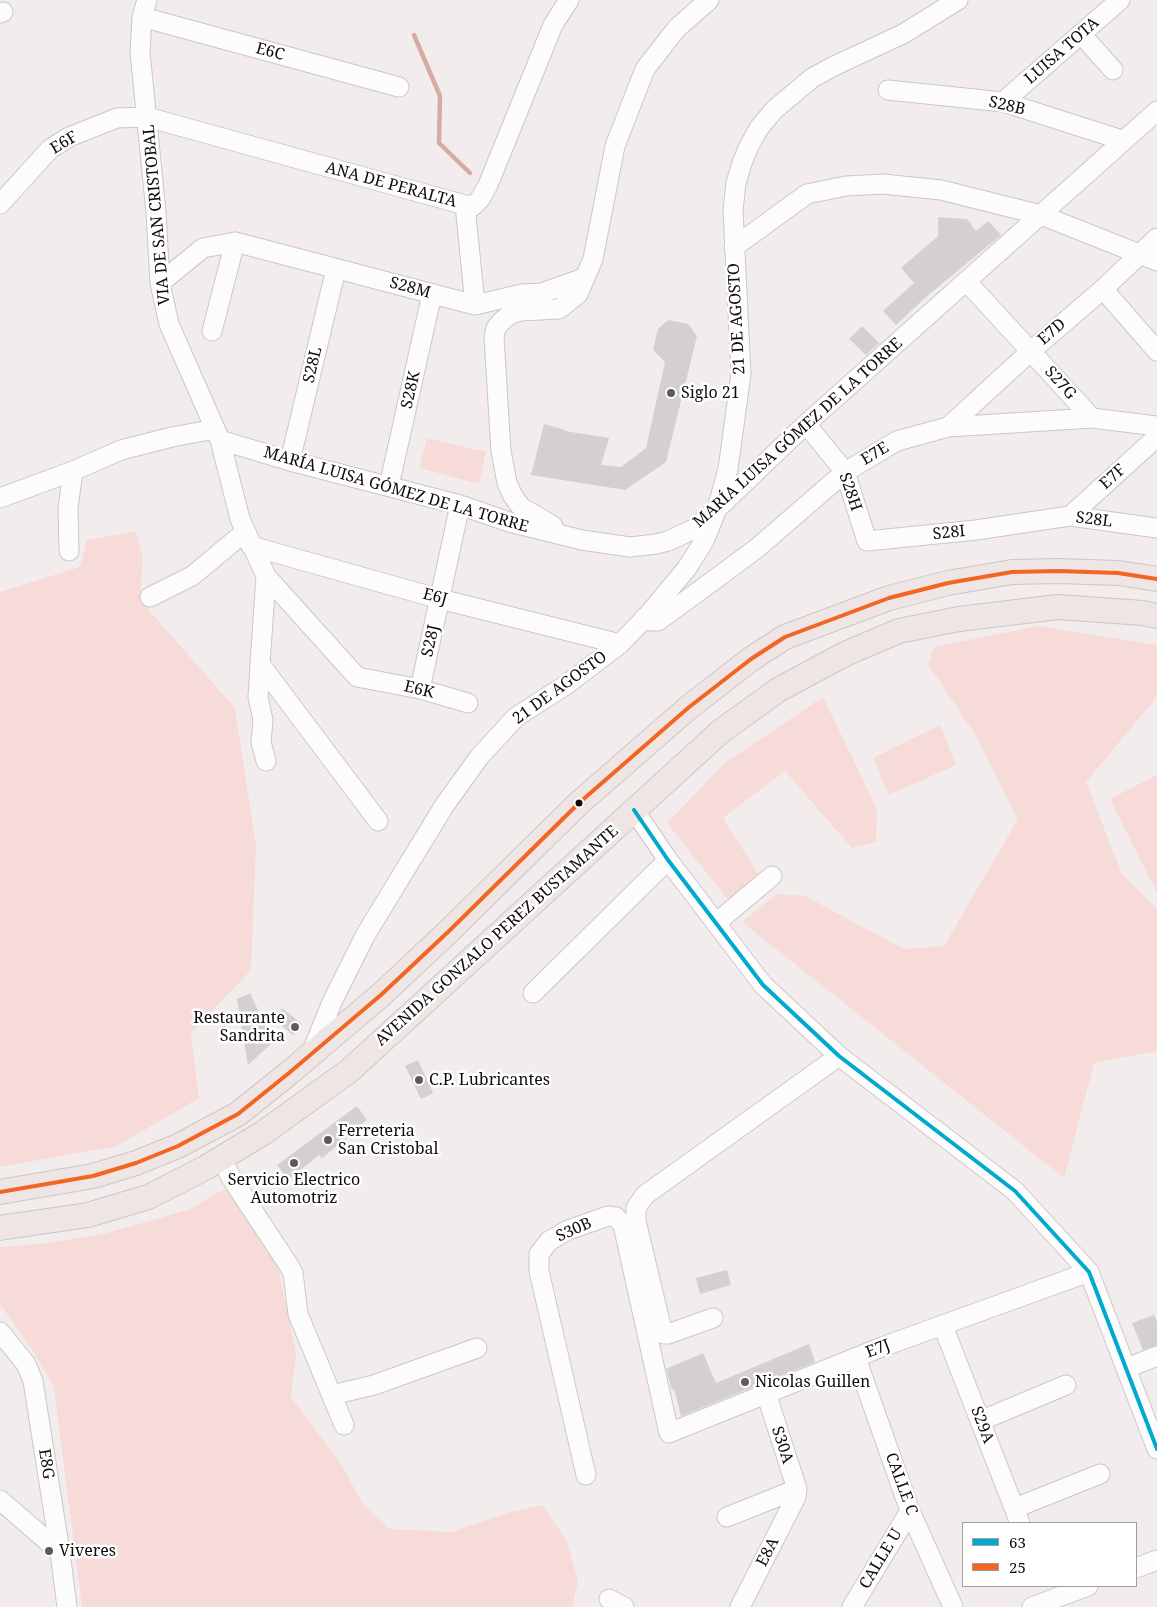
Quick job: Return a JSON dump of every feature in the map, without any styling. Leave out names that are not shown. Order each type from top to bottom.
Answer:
[{"type":"main road","points":[[0,1192],[94,1176],[136,1163],[178,1146],[238,1114],[382,994],[579,803],[651,739],[750,659],[785,637],[888,598],[948,583],[1012,572],[1118,573],[1157,580]]},
{"type":"main road","name":"AVENIDA GONZALO PEREZ BUSTAMANTE","points":[[0,1228],[88,1215],[148,1197],[263,1133],[349,1071],[720,732],[778,690],[844,654],[899,631],[959,619],[1058,607],[1143,613],[1157,616]]},
{"type":"street","name":"ANA DE PERALTA","points":[[148,117],[465,206],[477,204],[486,190],[553,25],[569,0]]},
{"type":"street","points":[[582,540],[521,508],[507,483],[501,451],[494,337],[496,328],[511,314],[521,311],[559,309],[578,294],[593,259],[615,146],[645,69],[677,28],[709,0]]},
{"type":"street","name":"21 DE AGOSTO","points":[[311,1054],[332,1002],[366,934],[444,806],[480,756],[516,717],[566,686],[620,644],[687,568],[704,540],[717,509],[728,469],[741,374],[733,211],[736,183],[749,146],[759,128],[774,110],[812,78],[903,34],[958,0]]},
{"type":"street","name":"LUISA TOTA","points":[[1003,102],[1120,0]]},
{"type":"street","name":"E6C","points":[[144,9],[399,87]]},
{"type":"street","name":"VIA DE SAN CRISTOBAL","points":[[144,9],[140,52],[148,117],[160,282],[168,324],[217,435],[240,519],[266,576]]},
{"type":"street","points":[[1081,34],[1113,70]]},
{"type":"street","name":"S28B","points":[[888,90],[1003,102],[1122,140]]},
{"type":"street","name":"MARÍA LUISA GÓMEZ DE LA TORRE","points":[[217,435],[290,462],[389,486],[460,505],[509,522],[582,540],[630,547],[668,541],[694,529],[717,509],[806,424],[1122,140],[1156,114]]},
{"type":"street","name":"E6F","points":[[0,204],[50,149],[69,137],[117,118],[148,117]]},
{"type":"street","points":[[734,247],[807,194],[846,186],[883,184],[942,190],[1040,215],[1157,262]]},
{"type":"street","points":[[465,206],[475,305]]},
{"type":"street","name":"E7D","points":[[948,427],[1031,351],[1103,289],[1157,238]]},
{"type":"street","points":[[212,331],[235,242]]},
{"type":"street","name":"S28M","points":[[160,282],[203,248],[235,242],[475,305],[522,294],[542,293],[584,278]]},
{"type":"street","name":"S28L","points":[[290,462],[336,268]]},
{"type":"street","name":"S27G","points":[[966,281],[1092,418]]},
{"type":"street","points":[[1103,289],[1157,351]]},
{"type":"street","name":"S28K","points":[[389,486],[432,294]]},
{"type":"street","name":"E7E","points":[[644,618],[658,621],[666,616],[756,549],[845,472],[897,441],[948,427],[1092,418],[1157,426]]},
{"type":"street","name":"S28H","points":[[806,424],[845,472],[867,542]]},
{"type":"street","points":[[0,498],[73,471],[121,450],[172,437],[217,435]]},
{"type":"street","name":"E7F","points":[[1070,516],[1157,437]]},
{"type":"street","points":[[69,551],[68,508],[73,471]]},
{"type":"street","name":"S28J","points":[[420,689],[460,505]]},
{"type":"street","name":"S28L","points":[[1030,522],[1070,516],[1157,528]]},
{"type":"street","name":"S28I","points":[[867,542],[1030,522]]},
{"type":"street","points":[[150,597],[192,576],[248,539]]},
{"type":"street","name":"E6J","points":[[248,539],[440,599],[620,644]]},
{"type":"street","points":[[266,576],[258,697],[263,720],[262,742],[266,761]]},
{"type":"street","name":"E6K","points":[[266,576],[357,677],[420,689],[468,703]]},
{"type":"street","points":[[260,664],[378,821]]},
{"type":"street","points":[[634,810],[668,860],[763,985],[839,1056],[1015,1191],[1089,1272],[1157,1449]]},
{"type":"street","points":[[532,992],[668,860]]},
{"type":"street","points":[[716,923],[772,876]]},
{"type":"street","points":[[712,1318],[664,1334],[636,1221],[636,1208],[646,1195],[839,1056]]},
{"type":"street","points":[[221,1158],[232,1179],[293,1273],[298,1314],[344,1425]]},
{"type":"street","name":"S30B","points":[[586,1475],[539,1271],[539,1254],[550,1241],[568,1230],[608,1216],[616,1217],[623,1225],[669,1433]]},
{"type":"street","name":"E7J","points":[[669,1433],[856,1358],[1089,1272]]},
{"type":"street","name":"S29A","points":[[943,1326],[1018,1516]]},
{"type":"street","name":"E8G","points":[[0,1332],[26,1364],[33,1381],[67,1607]]},
{"type":"street","points":[[332,1395],[374,1385],[477,1348]]},
{"type":"street","points":[[1127,1368],[1157,1356]]},
{"type":"street","name":"CALLE C","points":[[856,1358],[910,1510],[953,1607]]},
{"type":"street","points":[[980,1421],[1066,1385]]},
{"type":"street","name":"S30A","points":[[766,1393],[796,1493]]},
{"type":"street","points":[[1018,1516],[1100,1474]]},
{"type":"street","points":[[727,1517],[796,1493]]},
{"type":"street","name":"E8A","points":[[740,1607],[796,1493]]},
{"type":"street","points":[[0,1500],[60,1552]]},
{"type":"street","name":"CALLE U","points":[[852,1607],[910,1510]]},
{"type":"street","points":[[1137,1568],[1157,1560]]},
{"type":"street","points":[[1043,1600],[1085,1587]]},
{"type":"shaded area","points":[[427,438],[486,452],[479,484],[419,468]]},
{"type":"shaded area","points":[[136,531],[143,558],[140,600],[235,708],[256,846],[251,970],[191,1033],[199,1098],[117,1146],[0,1167],[0,592],[80,567],[87,540]]},
{"type":"shaded area","points":[[1038,626],[1157,645],[1157,697],[1086,782],[1122,874],[1157,909],[1157,1051],[1094,1063],[1064,1178],[742,922],[777,894],[805,896],[904,949],[944,946],[1018,819],[976,736],[928,664],[934,647]]},
{"type":"shaded area","points":[[823,697],[877,809],[876,842],[852,848],[785,771],[723,818],[759,875],[729,901],[667,823],[725,763]]},
{"type":"shaded area","points":[[940,725],[956,765],[889,795],[873,758]]},
{"type":"shaded area","points":[[1157,775],[1157,893],[1110,799]]},
{"type":"shaded area","points":[[227,1187],[278,1268],[296,1353],[291,1397],[339,1461],[363,1504],[389,1529],[451,1532],[510,1512],[542,1505],[567,1541],[578,1582],[572,1607],[82,1607],[54,1387],[35,1354],[0,1304],[0,1247],[49,1243],[107,1233],[191,1209]]},
{"type":"building","points":[[938,217],[967,219],[976,231],[988,221],[1001,235],[926,297],[896,325],[883,311],[914,283],[901,268],[938,236]]},
{"type":"building","name":"Siglo 21","points":[[668,320],[688,324],[697,336],[666,462],[625,490],[531,475],[544,424],[565,431],[609,438],[601,465],[621,467],[646,448],[665,362],[653,350],[658,329]]},
{"type":"building","points":[[862,326],[879,343],[866,355],[849,339]]},
{"type":"building","points":[[250,993],[273,1042],[248,1065],[237,999]]},
{"type":"building","points":[[282,1008],[302,1024],[293,1035],[274,1019]]},
{"type":"building","name":"C.P. Lubricantes","points":[[418,1060],[433,1093],[421,1099],[405,1066]]},
{"type":"building","points":[[357,1106],[367,1120],[322,1158],[319,1155],[288,1180],[277,1165]]},
{"type":"building","points":[[727,1270],[731,1285],[700,1294],[696,1278]]},
{"type":"building","points":[[1154,1315],[1157,1322],[1157,1345],[1143,1350],[1132,1323]]},
{"type":"building","points":[[809,1344],[815,1362],[681,1416],[674,1389],[672,1390],[666,1369],[703,1353],[716,1383]]},
{"type":"waterway","points":[[414,35],[440,96],[439,143],[470,173]]},
{"type":"transit line","name":"25","points":[[0,1192],[93,1176],[136,1163],[178,1146],[238,1114],[382,994],[579,803],[688,708],[751,659],[785,637],[889,598],[948,583],[1012,572],[1118,573],[1157,579]]},
{"type":"transit line","name":"63","points":[[634,810],[668,860],[763,985],[839,1056],[1015,1191],[1089,1272],[1157,1449]]},
{"type":"place","name":"Siglo 21","points":[[671,393]]},
{"type":"place","name":"Restaurante Sandrita","points":[[295,1027]]},
{"type":"place","name":"C.P. Lubricantes","points":[[419,1080]]},
{"type":"place","name":"Ferreteria San Cristobal","points":[[328,1140]]},
{"type":"place","name":"Servicio Electrico Automotriz","points":[[294,1163]]},
{"type":"place","name":"Nicolas Guillen","points":[[745,1382]]},
{"type":"place","name":"Viveres","points":[[49,1551]]}]
